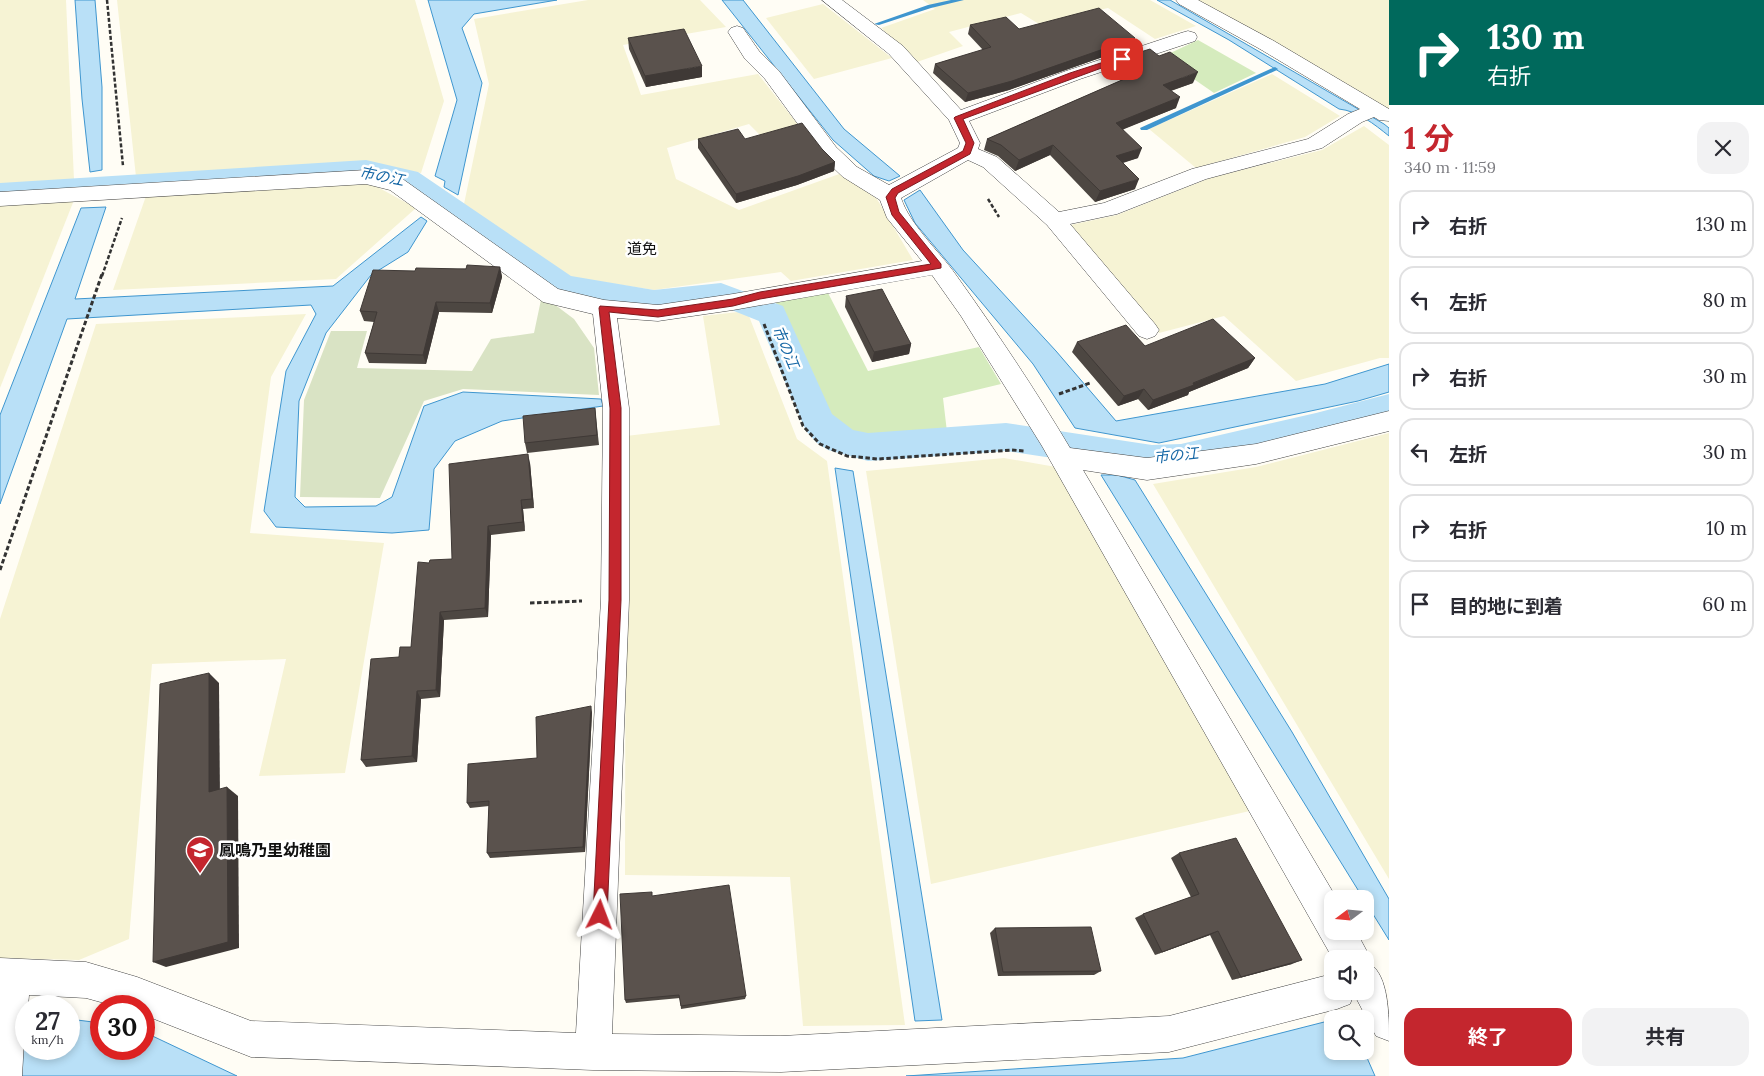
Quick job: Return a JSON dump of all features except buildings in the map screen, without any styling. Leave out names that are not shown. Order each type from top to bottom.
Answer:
[{"type":"street","points":[[831,0],[896,50],[958,118],[970,143],[967,152],[895,191],[890,197]]},
{"type":"street","points":[[1055,220],[1109,209],[1199,174],[1315,144],[1372,115],[1267,45],[1185,0]]},
{"type":"street","points":[[737,32],[752,55],[772,75],[829,152],[850,172],[882,190],[890,197],[895,213],[938,266],[969,310],[1056,448],[1324,909]]},
{"type":"street","points":[[958,118],[1072,75],[1188,37]]},
{"type":"street","points":[[967,152],[990,162],[1055,220],[1147,330]]},
{"type":"street","points":[[0,199],[366,177],[397,185],[551,296],[604,308],[658,313],[938,266]]},
{"type":"street","points":[[593,1052],[615,600],[616,408],[604,308]]},
{"type":"street","points":[[1056,448],[1147,469],[1256,454],[1389,421]]},
{"type":"street","points":[[3,1076],[7,976],[86,980],[137,995],[251,1039],[593,1052],[781,1054],[1169,1034],[1324,991]]},
{"type":"street","points":[[1374,998],[1389,1022]]},
{"type":"path","points":[[107,0],[123,167]]},
{"type":"path","points":[[0,570],[131,191]]},
{"type":"path","points":[[764,324],[803,426],[820,444],[847,456],[878,459],[1056,448]]},
{"type":"path","points":[[530,603],[615,600]]},
{"type":"shaded area","points":[[0,0],[66,0],[74,180],[0,185]]},
{"type":"shaded area","points":[[117,0],[415,0],[444,101],[421,173],[371,164],[136,177]]},
{"type":"shaded area","points":[[588,0],[700,0],[726,27],[623,45],[641,95],[758,74],[799,126],[761,136],[749,124],[667,148],[676,179],[739,210],[842,173],[877,199],[913,260],[791,281],[781,272],[654,290],[564,276],[464,204],[489,84],[474,19]]},
{"type":"shaded area","points":[[923,0],[1150,0],[1196,26],[1155,39],[1108,8],[1039,24],[1021,13],[949,32],[963,46],[917,62],[881,28],[935,9]]},
{"type":"shaded area","points":[[1196,0],[1389,0],[1389,111]]},
{"type":"shaded area","points":[[823,4],[892,58],[814,79],[766,18]]},
{"type":"shaded area","points":[[1272,74],[1340,116],[1305,137],[1196,168],[1149,129]]},
{"type":"shaded area","points":[[1364,126],[1389,145],[1389,358],[1380,358],[1296,381],[1224,316],[1159,333],[1066,226],[1117,215],[1210,178],[1322,150]]},
{"type":"shaded area","points":[[370,183],[416,208],[336,279],[113,290],[146,196]]},
{"type":"shaded area","points":[[74,200],[0,388],[0,205]]},
{"type":"shaded area","points":[[747,311],[797,439],[827,461],[905,1025],[803,1026],[790,877],[625,875],[626,436],[720,425],[703,316]]},
{"type":"shaded area","points":[[306,314],[271,377],[250,533],[384,543],[345,773],[259,776],[286,659],[152,664],[129,939],[79,960],[0,958],[0,619],[96,324]]},
{"type":"shaded area","points":[[1389,433],[1389,879],[1153,484],[1256,467]]},
{"type":"shaded area","points":[[1004,458],[1056,467],[1254,810],[931,884],[866,471]]},
{"type":"green space","points":[[1198,40],[1256,73],[1214,93],[1162,57]]},
{"type":"green space","points":[[827,291],[868,371],[979,347],[1001,384],[943,398],[947,432],[852,437],[828,424],[775,301]]},
{"type":"green space","points":[[542,295],[574,319],[594,348],[599,395],[463,389],[424,401],[380,498],[300,497],[304,400],[331,331],[367,331],[357,368],[472,371],[491,339],[534,333]]},
{"type":"water","points":[[75,0],[95,0],[102,87],[102,170],[90,172],[82,99]]},
{"type":"water","points":[[428,0],[557,0],[474,14],[462,28],[482,83],[458,195],[444,187],[445,181],[435,176],[457,100]]},
{"type":"water","points":[[722,0],[743,0],[844,129],[900,176],[889,181],[874,176],[833,140]]},
{"type":"water","points":[[1157,0],[1170,0],[1384,124],[1389,128],[1389,136],[1366,119],[1353,112],[1339,109],[1229,40]]},
{"type":"water","points":[[920,190],[963,250],[1056,351],[1116,421],[1325,384],[1389,364],[1389,392],[1358,401],[1159,443],[1075,428],[1033,364],[915,223],[904,200]]},
{"type":"water","points":[[106,207],[75,299],[333,286],[421,217],[427,221],[408,252],[371,275],[326,333],[299,401],[295,497],[305,507],[376,506],[392,497],[424,406],[463,392],[601,399],[603,406],[502,421],[455,441],[434,469],[429,530],[392,533],[276,527],[264,511],[286,371],[316,314],[311,305],[67,319],[0,504],[0,415],[81,208]]},
{"type":"water","points":[[835,468],[853,471],[942,1020],[915,1021]]},
{"type":"water","points":[[1101,475],[1117,475],[1135,480],[1292,732],[1389,899],[1389,940],[1374,916],[1374,890],[1358,890]]},
{"type":"water","points":[[80,1020],[90,1022],[90,1060],[155,1060],[155,1037],[237,1076],[19,1076],[21,1060],[80,1060]]},
{"type":"water","points":[[1324,1022],[1324,1060],[1368,1060],[1375,1076],[906,1076],[1183,1058]]},
{"type":"waterway","points":[[877,24],[930,6],[961,0]]},
{"type":"waterway","points":[[1144,128],[1275,69]]},
{"type":"waterway","name":"市の江","points":[[0,192],[366,169],[408,179],[563,286],[654,301],[721,294],[772,314],[818,422],[840,440],[868,447],[1006,437],[1152,459],[1181,458],[1316,427],[1389,407]]},
{"type":"place","name":"鳳鳴乃里幼稚園","points":[[200,874]]},
{"type":"district","name":"道免","points":[[642,248]]},
{"type":"route","points":[[600,915],[615,600],[616,408],[604,308],[658,313],[733,302],[938,266],[895,213],[890,197],[895,191],[967,152],[970,143],[958,118],[1072,75],[1122,59]]}]
